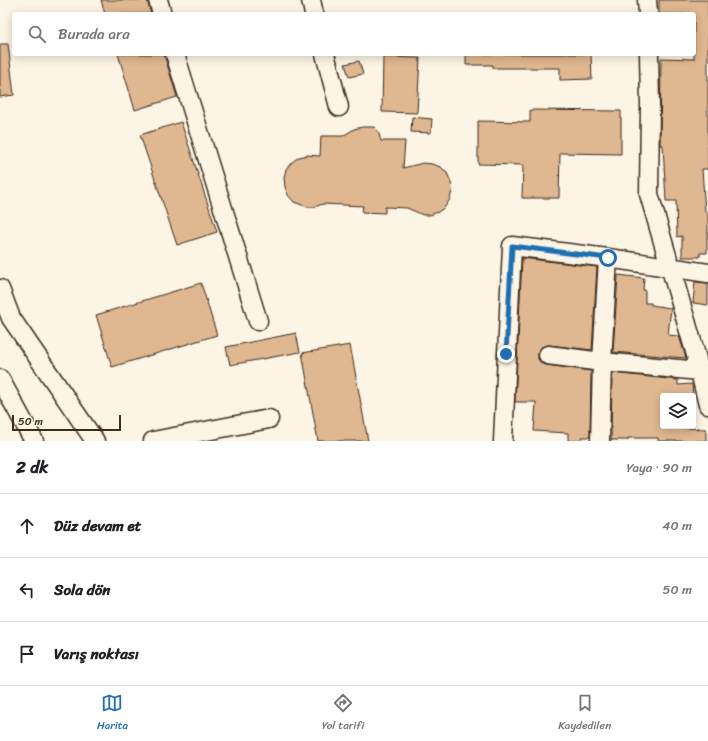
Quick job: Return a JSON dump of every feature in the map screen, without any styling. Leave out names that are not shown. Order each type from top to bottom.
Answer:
[{"type":"street","points":[[158,0],[161,12]]},
{"type":"street","points":[[311,0],[314,12]]},
{"type":"street","points":[[647,0],[648,12]]},
{"type":"street","points":[[175,56],[258,322]]},
{"type":"street","points":[[326,56],[339,107]]},
{"type":"street","points":[[649,56],[649,194],[670,268],[701,361],[708,405]]},
{"type":"street","points":[[503,441],[512,246],[608,258],[708,273]]},
{"type":"street","points":[[600,441],[602,362],[608,258]]},
{"type":"street","points":[[0,289],[11,318],[95,441]]},
{"type":"street","points":[[548,354],[602,362],[701,361]]},
{"type":"street","points":[[0,379],[34,441]]},
{"type":"street","points":[[153,441],[269,419]]},
{"type":"building","points":[[101,0],[147,0],[150,12],[104,12]]},
{"type":"building","points":[[659,0],[708,0],[708,169],[702,169],[705,212],[708,212],[708,236],[707,253],[700,253],[700,257],[682,257],[682,236],[677,237],[676,201],[666,201],[663,145],[660,145],[661,58],[694,59],[694,56],[696,56],[696,12],[659,12]]},
{"type":"building","points":[[0,44],[8,44],[14,95],[0,97]]},
{"type":"building","points":[[119,56],[165,56],[177,97],[135,110]]},
{"type":"building","points":[[466,56],[591,56],[592,79],[560,80],[560,68],[493,68],[493,65],[466,65]]},
{"type":"building","points":[[383,57],[420,58],[417,113],[382,112]]},
{"type":"building","points":[[359,61],[363,74],[349,77],[345,64]]},
{"type":"building","points":[[530,110],[621,111],[621,154],[560,153],[559,198],[522,198],[523,165],[478,164],[478,121],[530,122]]},
{"type":"building","points":[[412,117],[432,119],[431,133],[411,132]]},
{"type":"building","points":[[181,122],[217,232],[177,245],[140,135]]},
{"type":"building","points":[[374,127],[378,131],[381,141],[405,141],[403,168],[423,163],[441,167],[447,173],[451,182],[452,191],[450,199],[445,207],[430,215],[423,215],[407,208],[385,207],[385,213],[362,212],[363,206],[323,204],[314,207],[307,207],[294,202],[288,195],[284,178],[286,169],[292,162],[299,157],[308,155],[320,156],[321,136],[343,136],[354,129]]},
{"type":"building","points":[[522,258],[597,267],[592,350],[549,345],[540,348],[538,354],[538,359],[542,364],[591,371],[590,437],[582,437],[582,441],[568,441],[568,433],[534,431],[536,402],[515,402]]},
{"type":"building","points":[[618,275],[644,278],[643,290],[645,290],[645,303],[671,308],[668,335],[679,336],[686,358],[613,352]]},
{"type":"building","points":[[695,282],[708,283],[708,305],[693,303]]},
{"type":"building","points":[[201,283],[217,335],[112,367],[96,315]]},
{"type":"building","points":[[296,333],[300,352],[230,365],[226,347]]},
{"type":"building","points":[[350,345],[368,441],[318,441],[302,353]]},
{"type":"building","points":[[612,373],[678,380],[678,385],[692,384],[693,393],[660,393],[660,429],[706,429],[706,441],[658,441],[658,438],[628,438],[628,440],[611,440]]},
{"type":"route","points":[[506,354],[512,246],[608,258]]}]
